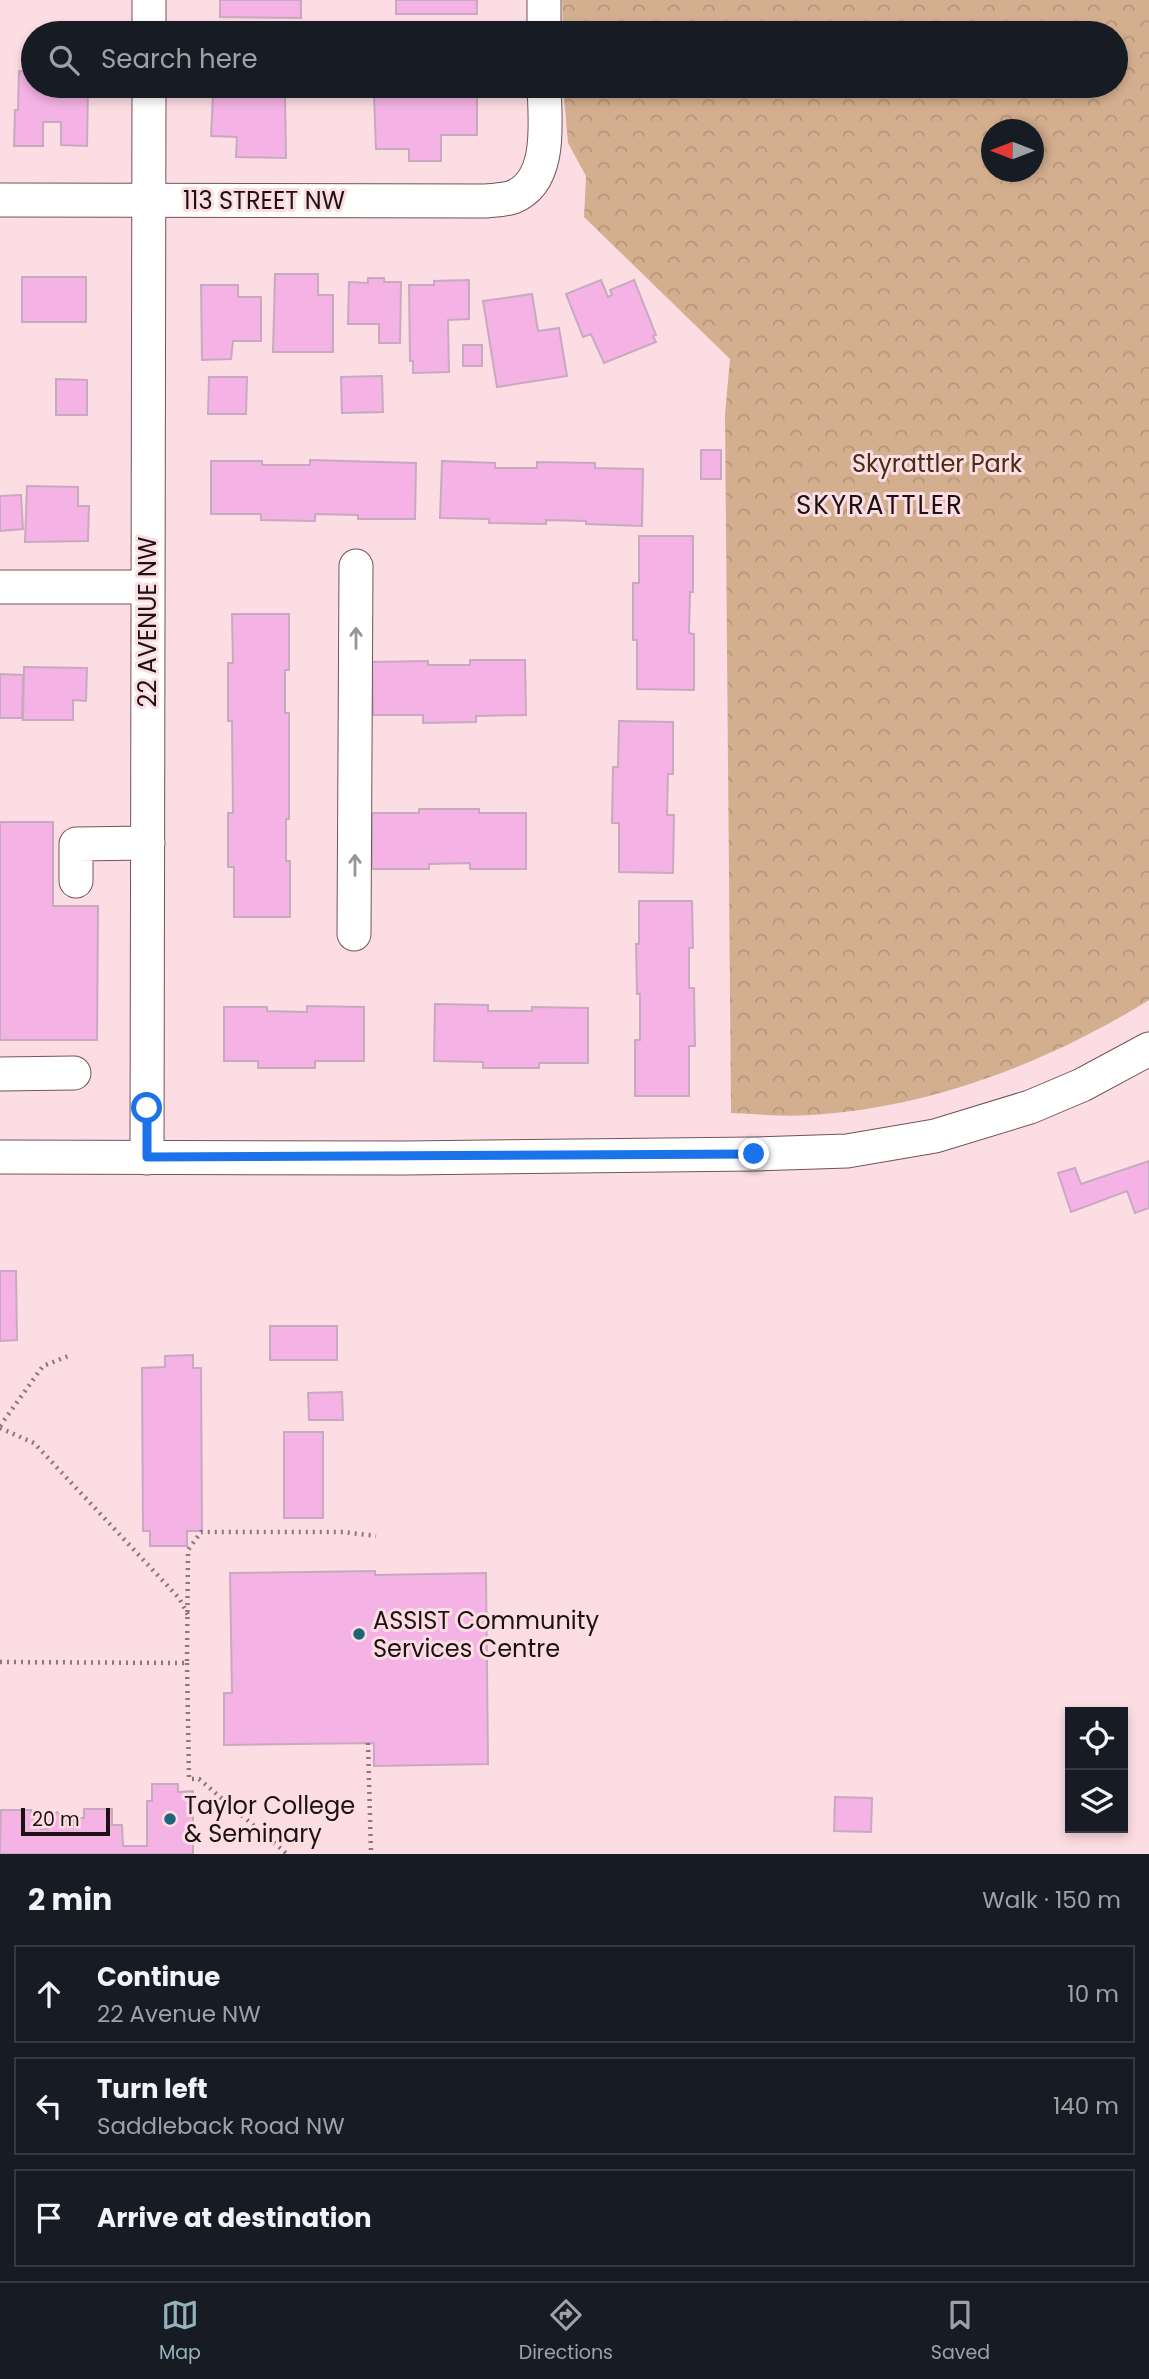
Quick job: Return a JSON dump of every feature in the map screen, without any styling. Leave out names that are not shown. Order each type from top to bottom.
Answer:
[{"type":"street","points":[[149,0],[149,21]]},
{"type":"street","points":[[544,0],[544,21]]},
{"type":"street","name":"22 AVENUE NW","points":[[147,1157],[149,98]]},
{"type":"street","name":"113 STREET NW","points":[[0,200],[486,201],[514,197],[534,179],[543,150],[544,98]]},
{"type":"street","points":[[354,934],[356,566]]},
{"type":"street","points":[[0,587],[147,587]]},
{"type":"street","points":[[76,881],[76,844],[148,844]]},
{"type":"street","points":[[0,1157],[434,1158],[847,1151],[934,1136],[1030,1107],[1082,1085],[1149,1049]]},
{"type":"street","points":[[0,1074],[74,1073]]},
{"type":"path","points":[[71,1355],[43,1366],[0,1427],[34,1444],[178,1598],[188,1616]]},
{"type":"path","points":[[287,1854],[199,1779],[189,1779],[188,1550],[201,1532],[344,1532],[376,1536]]},
{"type":"path","points":[[0,1662],[187,1663]]},
{"type":"path","points":[[368,1743],[371,1854]]},
{"type":"green space","name":"Skyrattler Park","points":[[562,0],[1149,0],[1149,1000],[1071,1043],[1029,1062],[944,1092],[856,1111],[781,1116],[731,1113],[725,414],[730,359],[584,217],[586,176],[568,143],[564,98],[1128,98],[1128,21],[563,21]]},
{"type":"building","points":[[220,0],[301,0],[301,18],[220,17]]},
{"type":"building","points":[[396,0],[477,0],[477,14],[396,14]]},
{"type":"building","points":[[19,71],[21,98],[88,98],[87,146],[61,145],[61,122],[43,122],[43,146],[14,146],[15,110],[18,110]]},
{"type":"building","points":[[213,98],[285,98],[286,158],[236,157],[237,137],[211,136]]},
{"type":"building","points":[[374,98],[477,98],[477,135],[441,135],[441,161],[409,161],[409,149],[376,149]]},
{"type":"building","points":[[275,274],[318,274],[318,295],[333,295],[333,352],[273,352]]},
{"type":"building","points":[[22,277],[86,277],[86,322],[22,322]]},
{"type":"building","points":[[368,278],[401,282],[400,343],[379,343],[379,324],[348,324],[349,282],[368,283]]},
{"type":"building","points":[[469,280],[469,319],[448,320],[449,372],[413,373],[413,361],[410,361],[409,285]]},
{"type":"building","points":[[601,280],[608,297],[612,295],[610,290],[634,280],[656,335],[653,336],[656,342],[604,363],[591,334],[583,337],[566,294]]},
{"type":"building","points":[[201,285],[238,285],[238,297],[261,297],[261,341],[233,341],[231,359],[202,360]]},
{"type":"building","points":[[532,294],[538,331],[559,328],[567,376],[497,387],[483,301]]},
{"type":"building","points":[[463,345],[482,345],[482,366],[463,366]]},
{"type":"building","points":[[382,376],[383,412],[342,413],[341,377]]},
{"type":"building","points":[[209,377],[247,377],[246,414],[208,414]]},
{"type":"building","points":[[56,379],[87,380],[87,415],[56,415]]},
{"type":"building","points":[[701,450],[721,450],[721,479],[701,479]]},
{"type":"building","points":[[310,460],[416,463],[415,519],[358,519],[358,515],[315,514],[315,521],[261,520],[261,514],[211,514],[211,461],[310,465]]},
{"type":"building","points":[[442,461],[495,463],[495,468],[537,468],[537,462],[595,463],[595,468],[643,469],[642,526],[546,520],[546,524],[489,523],[489,519],[440,518]]},
{"type":"building","points":[[27,486],[78,487],[78,506],[89,506],[88,541],[25,542]]},
{"type":"building","points":[[21,495],[23,529],[0,531],[0,496]]},
{"type":"building","points":[[639,536],[693,536],[693,592],[690,592],[689,633],[694,634],[694,690],[637,689],[637,640],[633,640],[633,583],[639,583]]},
{"type":"building","points":[[232,614],[289,614],[289,670],[285,670],[285,713],[289,713],[289,819],[286,819],[286,861],[290,861],[290,917],[234,917],[234,867],[228,867],[228,813],[233,813],[232,721],[228,721],[228,663],[233,663]]},
{"type":"building","points":[[470,660],[525,660],[526,715],[476,716],[476,722],[423,723],[423,715],[373,715],[372,662],[428,661],[428,665],[470,665]]},
{"type":"building","points":[[24,667],[87,668],[86,701],[73,700],[73,720],[23,720]]},
{"type":"building","points":[[0,674],[23,675],[22,718],[0,718]]},
{"type":"building","points":[[619,721],[673,722],[673,774],[668,774],[667,815],[674,815],[673,873],[619,872],[619,823],[612,823],[613,767],[618,767]]},
{"type":"building","points":[[419,809],[479,809],[479,813],[526,813],[526,869],[470,869],[470,863],[429,864],[429,869],[372,869],[372,813],[419,813]]},
{"type":"building","points":[[0,822],[53,822],[53,906],[98,906],[97,1040],[0,1040]]},
{"type":"building","points":[[639,901],[692,901],[693,948],[689,948],[689,988],[694,988],[695,1046],[689,1046],[689,1096],[635,1096],[635,1040],[640,1040],[636,944],[639,944]]},
{"type":"building","points":[[435,1004],[488,1005],[488,1011],[532,1011],[532,1007],[588,1008],[588,1063],[539,1063],[539,1068],[483,1068],[483,1062],[434,1061]]},
{"type":"building","points":[[307,1006],[364,1007],[364,1061],[315,1061],[315,1068],[258,1068],[258,1061],[224,1061],[224,1007],[267,1007],[267,1011],[307,1012]]},
{"type":"building","points":[[1149,1161],[1149,1208],[1135,1213],[1127,1191],[1071,1212],[1058,1173],[1075,1168],[1081,1184]]},
{"type":"building","points":[[0,1271],[16,1271],[17,1340],[0,1341]]},
{"type":"building","points":[[270,1326],[337,1326],[337,1360],[270,1360]]},
{"type":"building","points":[[193,1355],[193,1368],[201,1368],[202,1531],[187,1531],[187,1546],[150,1546],[150,1531],[143,1531],[142,1368],[165,1367],[165,1356]]},
{"type":"building","points":[[342,1392],[343,1420],[309,1420],[308,1393]]},
{"type":"building","points":[[284,1432],[323,1432],[323,1518],[284,1518]]},
{"type":"building","name":"ASSIST Community Services Centre","points":[[375,1571],[375,1575],[486,1573],[488,1764],[374,1766],[374,1743],[224,1745],[224,1693],[232,1693],[230,1573]]},
{"type":"building","name":"Taylor College & Seminary","points":[[152,1784],[178,1784],[178,1792],[193,1791],[193,1854],[0,1854],[1,1810],[31,1810],[31,1816],[41,1816],[41,1829],[48,1829],[48,1822],[57,1812],[66,1819],[66,1828],[74,1828],[74,1818],[84,1818],[84,1809],[112,1809],[112,1825],[122,1825],[123,1846],[147,1846],[147,1801],[152,1801]]},
{"type":"building","points":[[835,1797],[872,1798],[871,1832],[834,1831]]},
{"type":"place","name":"ASSIST Community Services Centre","points":[[359,1634]]},
{"type":"place","name":"Taylor College & Seminary","points":[[170,1819]]},
{"type":"district","name":"SKYRATTLER","points":[[880,505]]},
{"type":"route","points":[[147,1108],[147,1157],[406,1158],[754,1154]]}]
